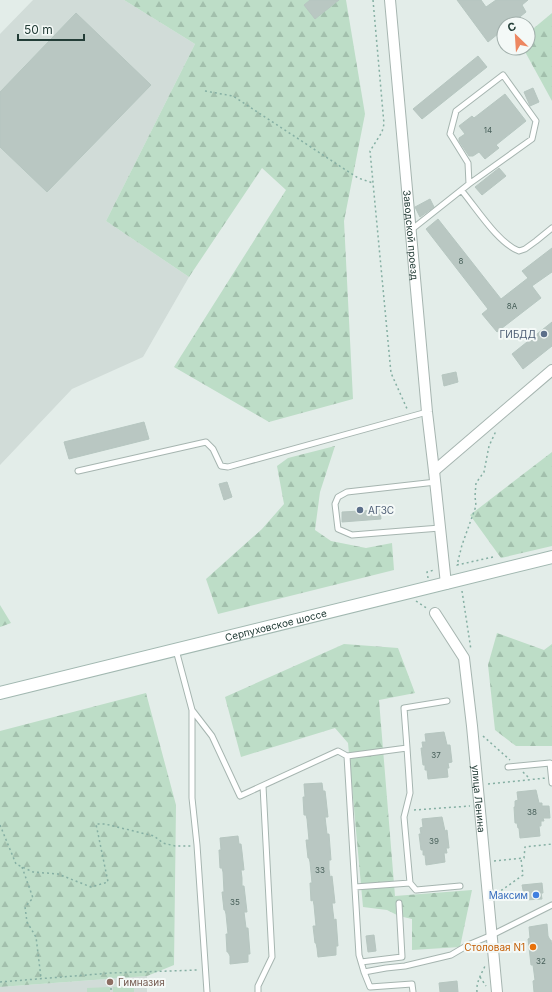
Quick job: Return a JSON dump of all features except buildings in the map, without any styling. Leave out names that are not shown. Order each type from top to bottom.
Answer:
[{"type":"main road","name":"Серпуховское шоссе","points":[[0,693],[552,557]]},
{"type":"street","name":"Заводской проезд","points":[[390,0],[426,412],[436,482],[446,584]]},
{"type":"street","points":[[434,471],[552,370]]},
{"type":"street","name":"улица Ленина","points":[[435,613],[464,658],[480,805],[497,992]]},
{"type":"lane","points":[[410,230],[462,191],[469,184],[532,139],[536,121],[503,75],[456,111],[450,134],[468,163],[469,184]]},
{"type":"lane","points":[[462,191],[499,237],[507,245],[514,249],[519,251],[525,249],[552,228]]},
{"type":"lane","points":[[78,471],[206,442],[213,449],[222,466],[228,467],[426,412]]},
{"type":"lane","points":[[436,482],[347,492],[338,498],[335,504],[338,529],[352,535],[440,528]]},
{"type":"lane","points":[[176,650],[192,710],[192,798],[208,992]]},
{"type":"lane","points":[[447,701],[404,708],[410,793],[404,817],[410,883],[416,890],[460,886]]},
{"type":"lane","points":[[192,710],[212,736],[240,796],[338,751],[347,756],[407,748]]},
{"type":"lane","points":[[347,756],[361,962],[371,990],[412,984],[413,992]]},
{"type":"lane","points":[[511,765],[550,763],[552,781]]},
{"type":"lane","points":[[258,992],[258,986],[272,957],[263,786]]},
{"type":"lane","points":[[355,887],[410,883]]},
{"type":"lane","points":[[361,962],[402,957],[399,903]]},
{"type":"lane","points":[[364,972],[406,966],[451,955],[468,945],[492,935],[552,905]]},
{"type":"path","points":[[373,0],[384,124],[382,132],[370,151],[392,374],[410,416]]},
{"type":"path","points":[[205,91],[233,96],[358,178],[373,183]]},
{"type":"path","points":[[492,557],[457,565],[476,506],[476,483],[484,472],[488,446],[498,428]]},
{"type":"path","points":[[460,580],[471,656]]},
{"type":"path","points":[[413,599],[435,613]]},
{"type":"path","points":[[472,726],[511,765]]},
{"type":"path","points":[[518,769],[530,779]]},
{"type":"path","points":[[477,784],[490,784],[530,779],[552,781]]},
{"type":"path","points":[[406,811],[480,805]]},
{"type":"path","points":[[0,824],[16,864],[33,872],[58,874],[92,887],[108,882],[96,824],[105,824],[154,836],[163,843],[175,846],[197,845]]},
{"type":"path","points":[[485,861],[521,859],[524,858],[525,847],[552,844]]},
{"type":"path","points":[[488,891],[502,890],[523,875],[521,859]]},
{"type":"path","points":[[22,867],[33,898],[25,907],[27,922],[36,937],[41,978]]},
{"type":"path","points":[[477,992],[476,986],[494,950]]},
{"type":"path","points":[[0,982],[111,973],[206,969]]},
{"type":"path","points":[[480,977],[487,987]]},
{"type":"path","points":[[111,983],[111,992]]},
{"type":"shaded area","points":[[33,0],[124,0],[195,44],[106,221],[189,277],[143,357],[72,389],[0,465],[0,34]]},
{"type":"shaded area","name":"Гимназия","points":[[147,976],[147,992],[0,992],[0,987]]},
{"type":"green space","points":[[124,0],[346,0],[365,114],[344,221],[353,399],[269,422],[174,367],[286,190],[262,168],[189,277],[106,221],[195,44]]},
{"type":"green space","points":[[552,13],[552,101],[527,56],[536,56],[536,26]]},
{"type":"green space","points":[[335,446],[320,492],[315,530],[331,541],[366,548],[392,543],[394,570],[218,614],[206,579],[262,529],[284,504],[277,466],[288,458]]},
{"type":"green space","points":[[552,452],[552,546],[501,558],[470,515]]},
{"type":"green space","points":[[0,605],[11,623],[0,627]]},
{"type":"green space","points":[[497,633],[544,650],[552,644],[552,746],[516,746],[495,730],[488,665]]},
{"type":"green space","points":[[344,644],[398,648],[415,693],[379,700],[395,896],[472,890],[460,947],[412,950],[412,919],[399,916],[387,910],[363,907],[348,743],[335,728],[241,757],[225,697]]},
{"type":"green space","points":[[146,693],[176,805],[174,965],[147,976],[0,987],[0,731]]},
{"type":"green space","points":[[134,986],[134,992],[113,992],[113,987]]},
{"type":"green space","points":[[110,987],[110,992],[87,992],[87,988]]},
{"type":"place","name":"ГИБДД","points":[[544,334]]},
{"type":"place","name":"АГЗС","points":[[360,510]]},
{"type":"place","name":"Максим","points":[[536,895]]},
{"type":"place","name":"Столовая N1","points":[[533,947]]},
{"type":"place","name":"Гимназия","points":[[110,982]]}]
